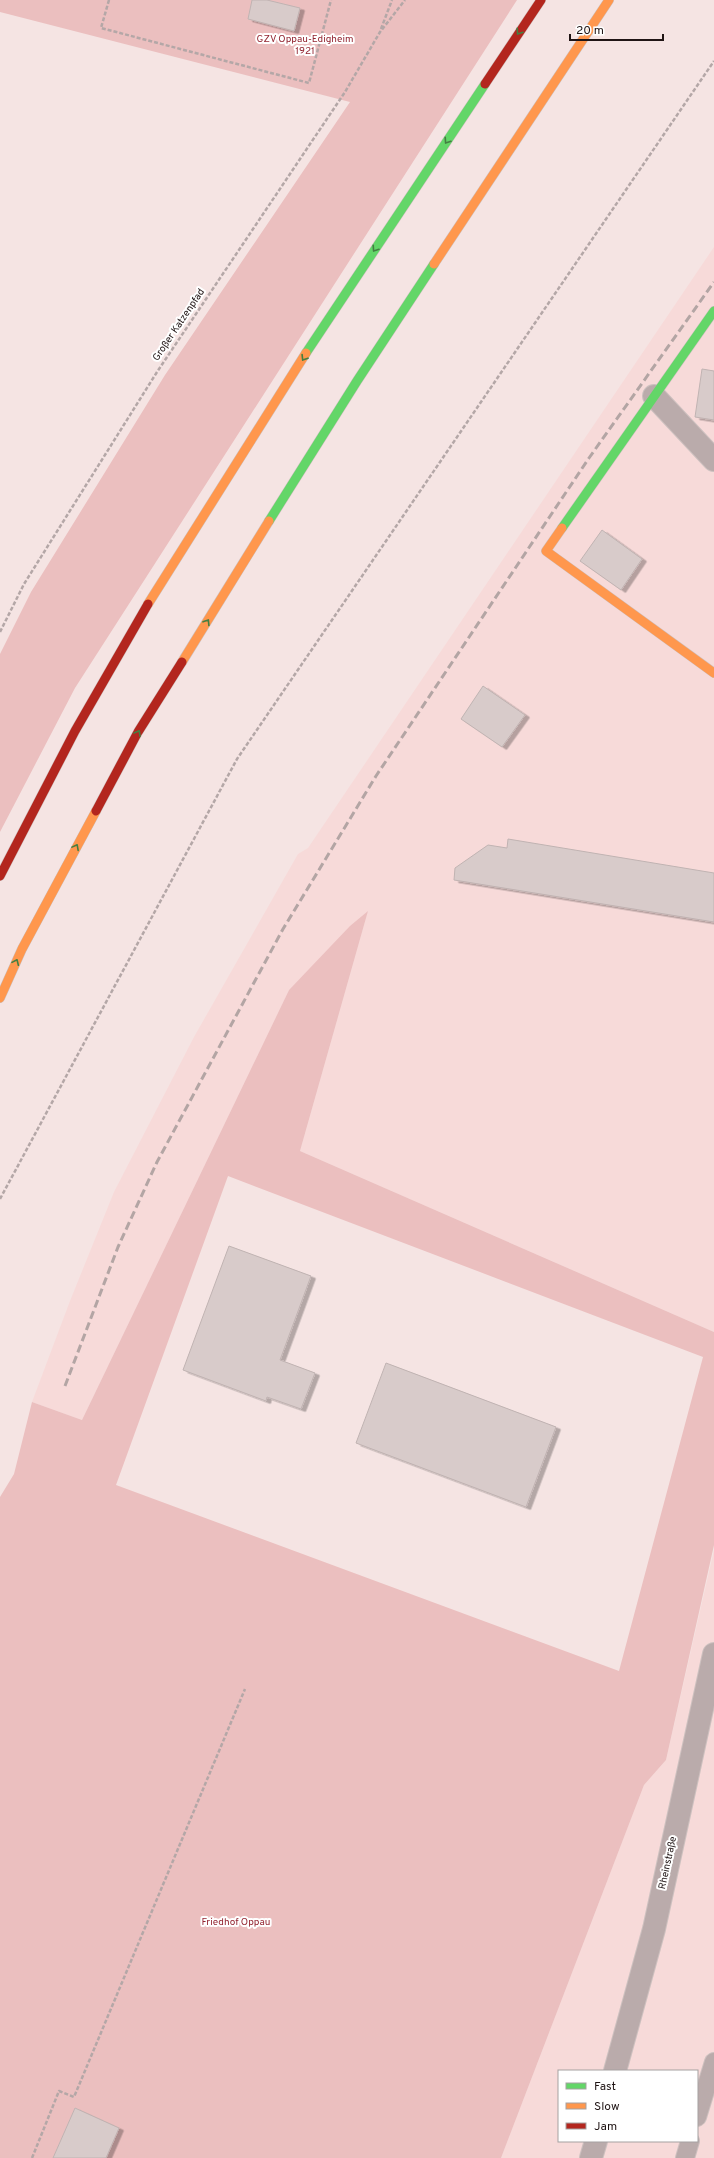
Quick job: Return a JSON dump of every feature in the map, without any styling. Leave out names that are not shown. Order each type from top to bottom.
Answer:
[{"type":"main road","points":[[0,876],[86,712],[195,529],[311,346],[541,0]]},
{"type":"main road","points":[[0,998],[22,949],[138,732],[356,381],[609,0]]},
{"type":"main road","points":[[714,311],[546,551],[714,673]]},
{"type":"street","points":[[654,396],[714,460]]},
{"type":"street","name":"Rheinstraße","points":[[615,2070],[654,1929],[714,1654]]},
{"type":"street","points":[[591,2158],[596,2142]]},
{"type":"lane","points":[[698,2115],[714,2062]]},
{"type":"lane","points":[[685,2158],[690,2142]]},
{"type":"path","points":[[109,0],[102,28],[309,83],[330,0]]},
{"type":"path","points":[[380,32],[392,0]]},
{"type":"path","points":[[380,32],[405,0]]},
{"type":"path","name":"Großer Katzenpfad","points":[[0,632],[24,584],[157,372],[346,92],[380,32]]},
{"type":"path","points":[[0,1199],[237,759],[714,61]]},
{"type":"path","points":[[32,2158],[59,2091],[74,2097],[245,1688]]},
{"type":"shaded area","points":[[714,247],[714,1332],[300,1151],[368,911],[289,990],[82,1420],[32,1402],[70,1301],[114,1192],[194,1037],[298,854],[308,848]]},
{"type":"shaded area","points":[[714,1550],[714,2158],[501,2158],[644,1785],[666,1760]]},
{"type":"green space","name":"GZV Oppau-Edigheim 1921","points":[[0,0],[517,0],[75,688],[0,832],[0,654],[31,592],[165,375],[350,102],[0,12]]},
{"type":"green space","name":"Friedhof Oppau","points":[[368,911],[300,1151],[714,1332],[714,1545],[666,1760],[644,1785],[501,2158],[0,2158],[0,1497],[14,1474],[32,1402],[82,1420],[289,990],[350,926]],"holes":[[[228,1176],[703,1357],[619,1671],[116,1485]]]},
{"type":"building","points":[[252,0],[267,0],[300,8],[294,31],[248,19]]},
{"type":"building","points":[[702,369],[714,371],[714,420],[695,417]]},
{"type":"building","points":[[602,530],[642,559],[621,590],[580,561]]},
{"type":"building","points":[[483,686],[525,715],[502,747],[461,719]]},
{"type":"building","points":[[508,839],[714,873],[714,922],[454,880],[455,868],[488,845],[507,848]]},
{"type":"building","points":[[229,1246],[311,1276],[280,1360],[315,1373],[301,1409],[267,1397],[266,1401],[183,1370]]},
{"type":"building","points":[[386,1363],[556,1427],[526,1507],[356,1443]]},
{"type":"building","points":[[75,2108],[119,2128],[106,2158],[53,2158]]},
{"type":"railway","points":[[65,1386],[118,1247],[157,1162],[283,929],[376,776],[589,458],[714,282]]},
{"type":"traffic: fast","points":[[306,353],[485,84]]},
{"type":"traffic: fast","points":[[269,521],[357,381],[434,264]]},
{"type":"traffic: fast","points":[[562,528],[714,311]]},
{"type":"traffic: slow","points":[[434,264],[609,0]]},
{"type":"traffic: slow","points":[[148,604],[306,353]]},
{"type":"traffic: slow","points":[[182,662],[269,521]]},
{"type":"traffic: slow","points":[[562,528],[546,551],[714,673]]},
{"type":"traffic: slow","points":[[0,998],[22,949],[96,811]]},
{"type":"traffic: jam","points":[[485,84],[541,0]]},
{"type":"traffic: jam","points":[[0,876],[75,731],[148,604]]},
{"type":"traffic: jam","points":[[96,811],[138,732],[182,662]]}]
